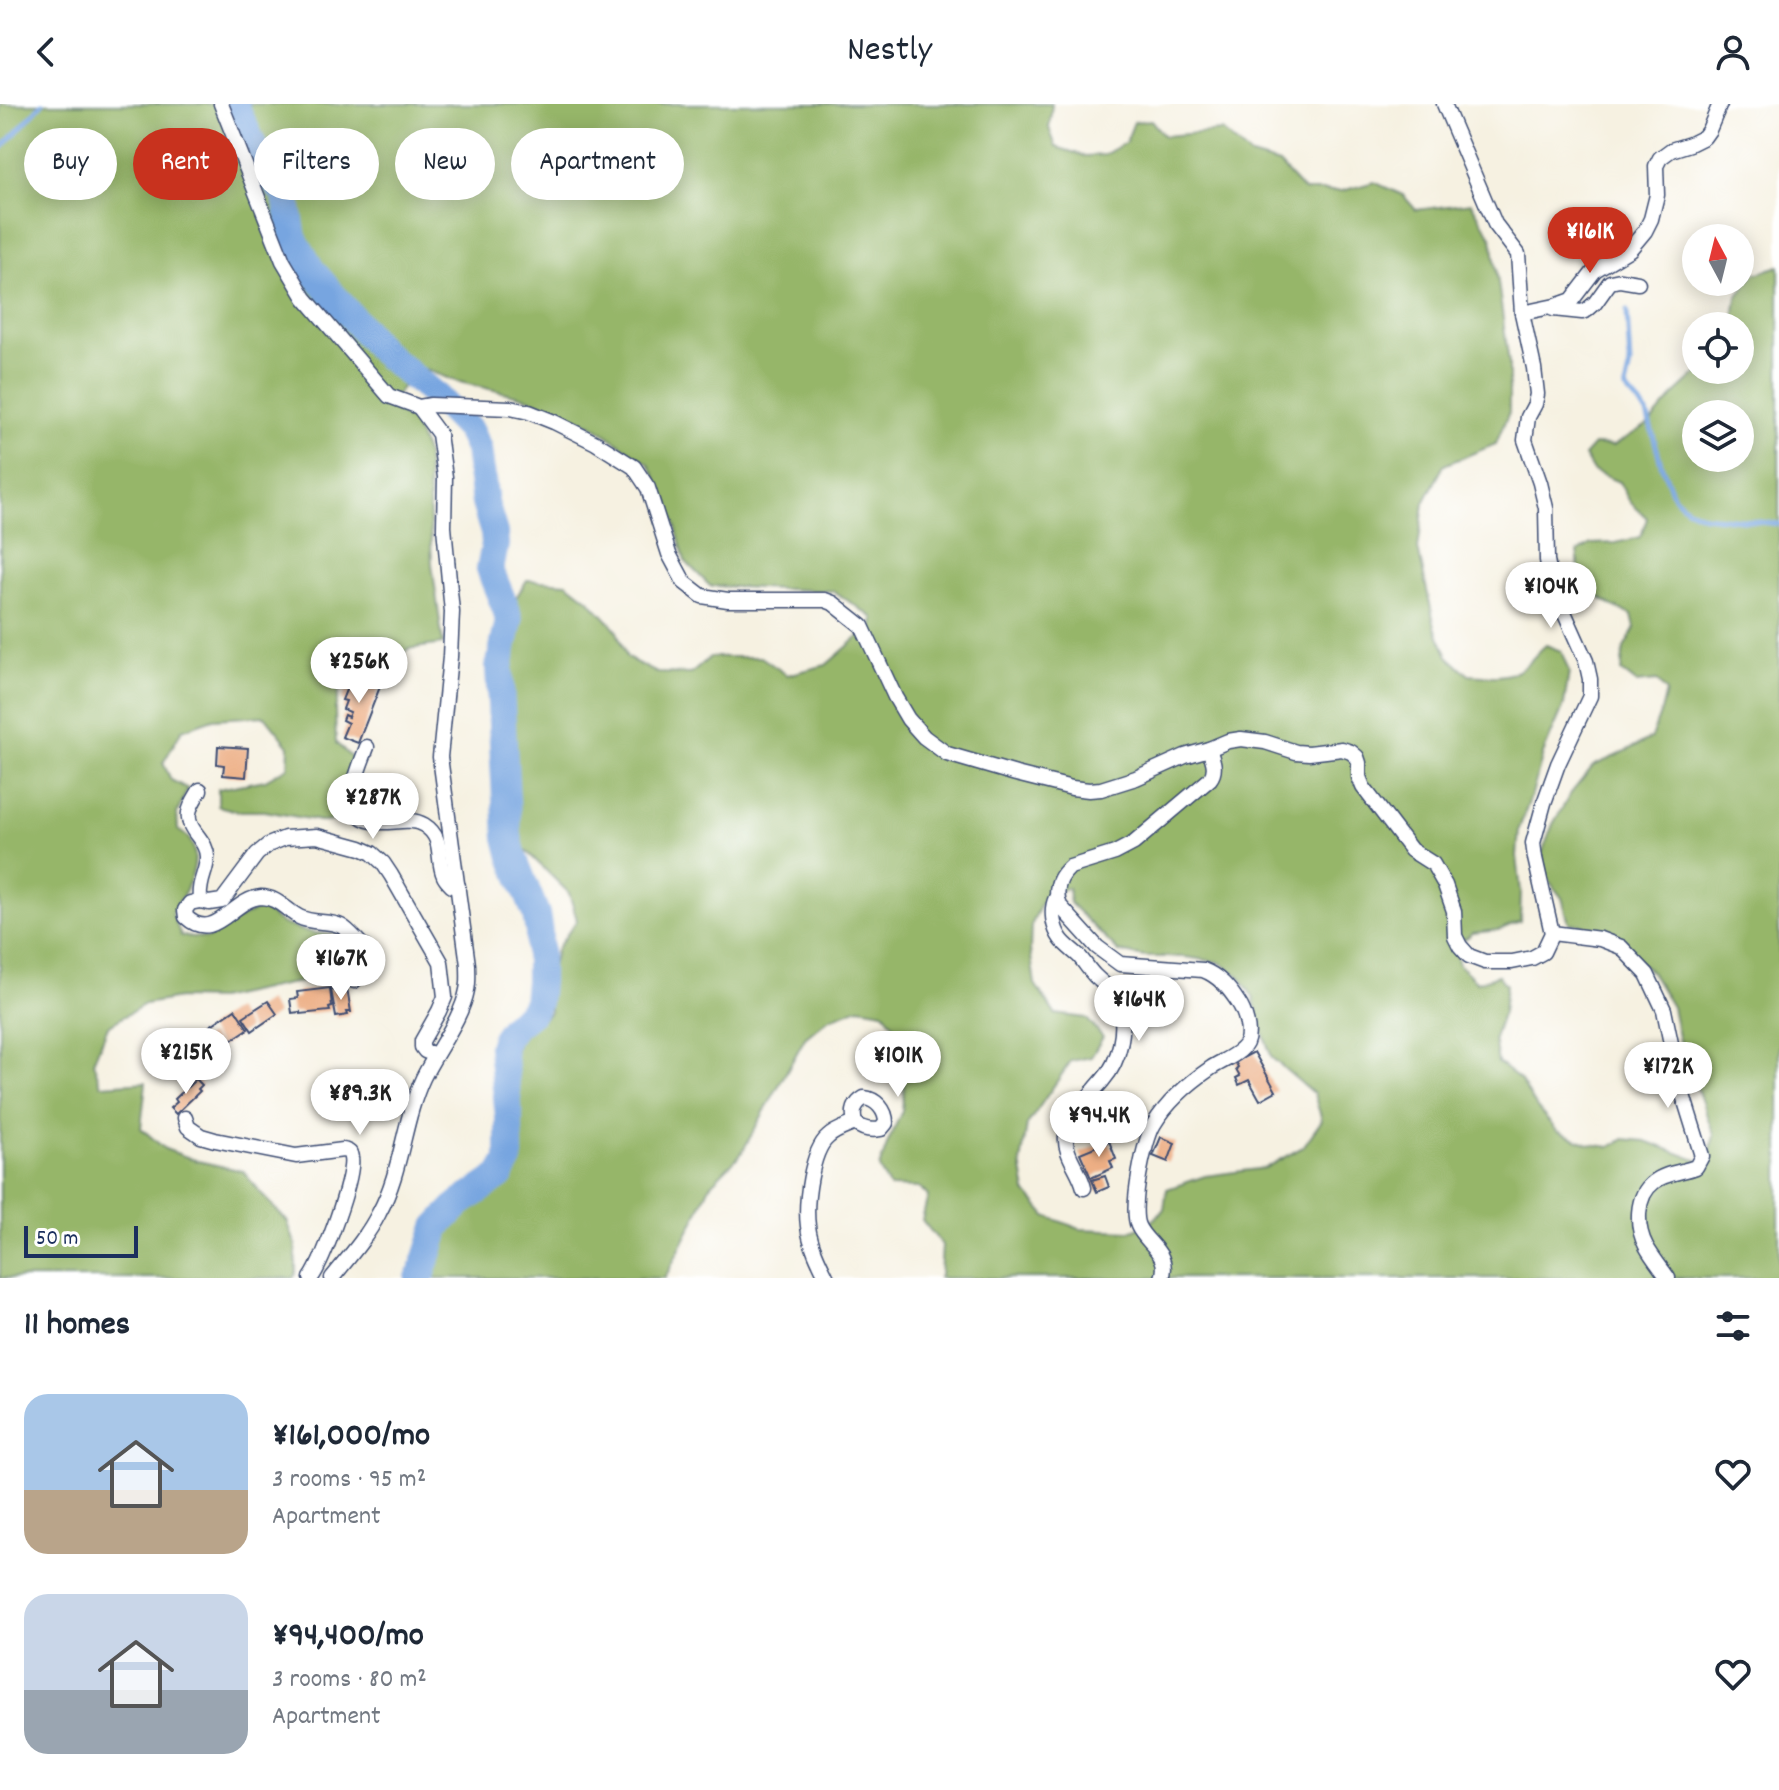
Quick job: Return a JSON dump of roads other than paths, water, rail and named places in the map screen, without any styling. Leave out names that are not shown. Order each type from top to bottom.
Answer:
[{"type":"street","points":[[221,104],[283,261],[305,298],[389,396],[419,407],[510,408],[529,412],[596,443],[634,467],[648,488],[669,554],[684,582],[702,596],[728,600],[825,600],[833,603],[862,626],[908,719],[924,737],[947,754],[1016,774],[1089,790],[1136,778],[1185,756],[1241,739],[1265,742],[1296,752],[1342,749],[1351,752],[1357,757],[1363,787],[1411,850],[1433,864],[1445,885],[1454,911],[1455,936],[1460,946],[1469,956],[1485,962],[1512,962],[1543,952],[1552,933],[1533,843],[1558,764],[1590,696],[1590,679],[1586,661],[1551,583],[1547,560],[1546,508],[1525,440],[1528,417],[1537,394],[1522,313],[1518,254],[1495,224],[1444,104]]},
{"type":"street","points":[[1522,313],[1572,300],[1595,270],[1622,255],[1639,239],[1655,205],[1655,172],[1660,158],[1671,150],[1704,137],[1720,104]]},
{"type":"street","points":[[1543,309],[1582,312],[1592,307],[1610,282],[1638,283]]},
{"type":"street","points":[[332,1278],[380,1212],[422,1080],[463,1003],[467,989],[468,965],[440,757],[452,612],[444,527],[445,477],[439,434],[419,407]]},
{"type":"street","points":[[367,747],[353,784],[353,803],[357,813],[366,820],[423,824],[436,837],[444,878],[452,886],[458,886]]},
{"type":"street","points":[[1084,1188],[1068,1152],[1065,1140],[1067,1129],[1115,1061],[1122,1029],[1119,1004],[1112,992],[1061,939],[1052,906],[1057,898],[1060,879],[1070,867],[1115,853],[1134,843],[1210,779],[1214,768],[1209,749]]},
{"type":"street","points":[[200,790],[189,810],[188,821],[207,847],[207,860],[199,889],[200,901]]},
{"type":"street","points":[[354,981],[365,958],[364,947],[340,925],[312,922],[266,897],[245,902],[215,925],[198,926],[186,917],[185,910],[190,903],[222,901],[257,854],[285,838],[317,836],[372,853],[391,875],[441,962],[445,997],[422,1041],[425,1051],[435,1055]]},
{"type":"street","points":[[1057,898],[1060,906],[1097,947],[1120,964],[1208,972],[1221,979],[1244,1015],[1248,1033],[1241,1049],[1178,1094],[1153,1125],[1145,1145],[1138,1183],[1137,1223],[1163,1258],[1165,1271],[1162,1278]]},
{"type":"street","points":[[1552,933],[1600,939],[1621,947],[1647,974],[1664,1010],[1679,1082],[1702,1156],[1696,1167],[1654,1181],[1643,1193],[1640,1205],[1642,1237],[1668,1278]]},
{"type":"street","points":[[185,1118],[188,1127],[201,1136],[215,1140],[296,1156],[343,1150],[349,1152],[352,1168],[348,1184],[325,1252],[311,1278]]},
{"type":"street","points":[[827,1278],[808,1226],[813,1160],[827,1137],[855,1123]]},
{"type":"waterway","points":[[0,150],[42,104]]},
{"type":"waterway","points":[[234,104],[263,167],[286,196],[293,238],[312,271],[380,350],[437,397],[469,430],[478,449],[485,503],[494,533],[490,570],[509,621],[499,667],[508,837],[536,914],[539,933],[537,1002],[531,1013],[513,1027],[502,1047],[509,1117],[509,1160],[500,1176],[459,1204],[437,1227],[419,1278]]},
{"type":"waterway","points":[[1627,311],[1630,365],[1625,388],[1647,413],[1674,497],[1686,508],[1704,516],[1779,524]]}]
